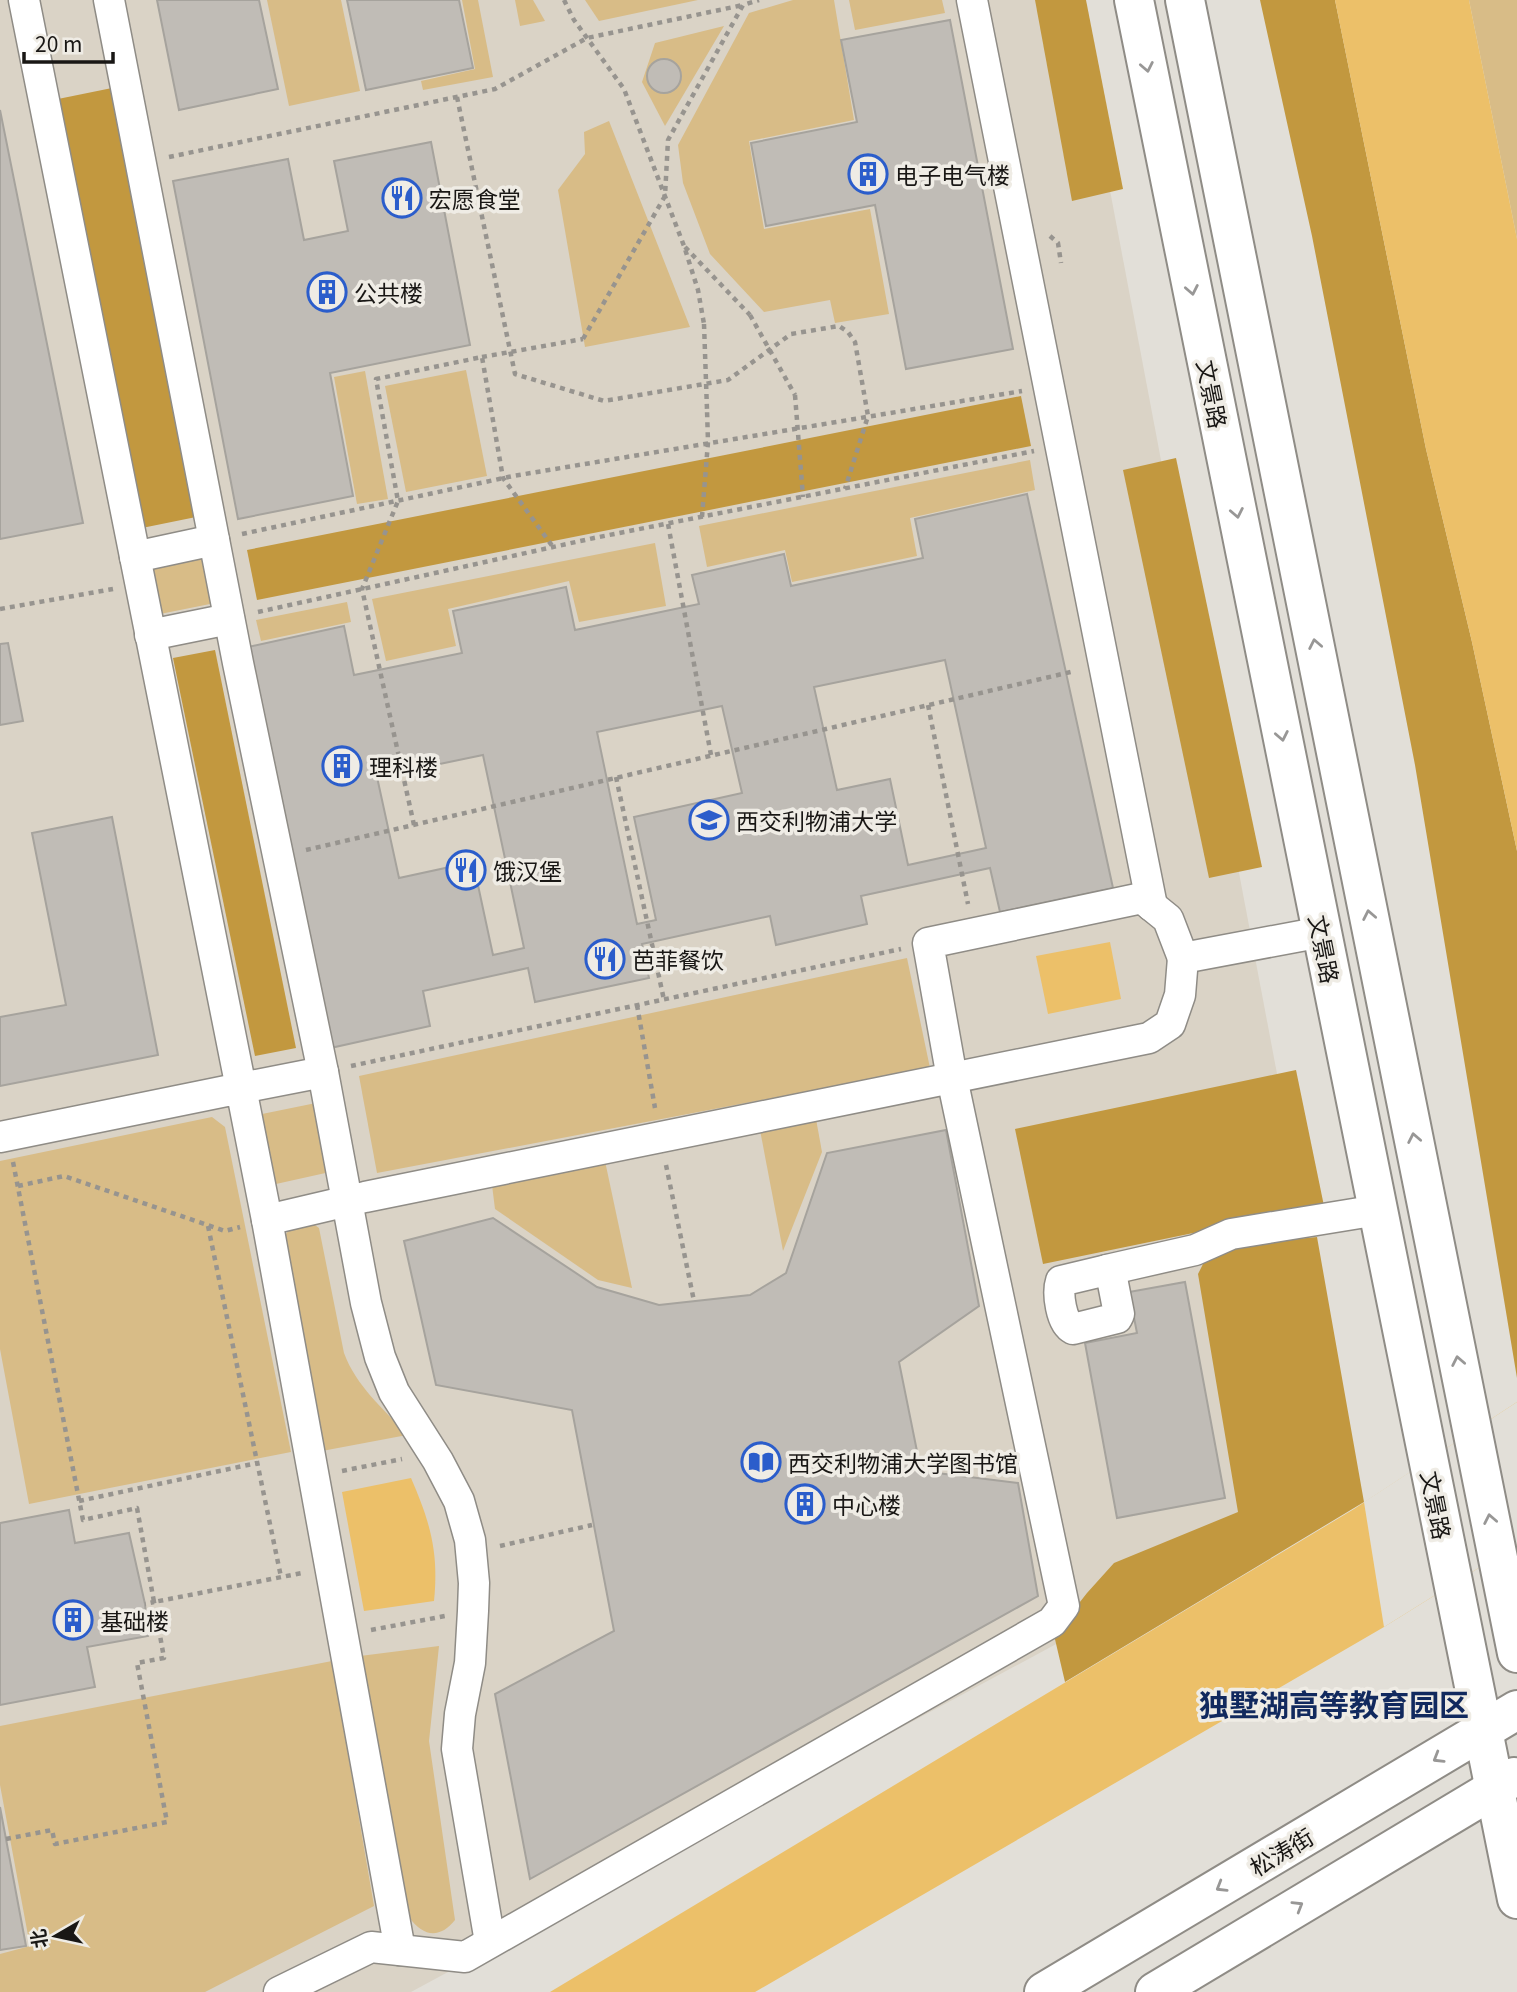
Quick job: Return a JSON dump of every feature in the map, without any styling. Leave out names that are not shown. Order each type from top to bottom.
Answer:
[{"type":"main road","name":"文景路","points":[[1134,0],[1483,1731],[1506,1782],[1517,1899]]},
{"type":"main road","points":[[1185,0],[1517,1653]]},
{"type":"main road","name":"松涛街","points":[[1044,1992],[1517,1710]]},
{"type":"main road","points":[[1155,1992],[1506,1782]]},
{"type":"lane","points":[[23,0],[267,1220],[400,1950]]},
{"type":"lane","points":[[110,0],[229,619],[323,1073],[366,1303],[380,1357],[394,1392],[432,1452],[459,1502],[472,1552],[474,1583],[470,1663],[460,1714],[457,1749],[489,1942]]},
{"type":"lane","points":[[972,0],[1152,906]]},
{"type":"lane","points":[[137,571],[214,540]]},
{"type":"lane","points":[[150,635],[229,619]]},
{"type":"lane","points":[[267,1220],[661,1137],[952,1078],[1149,1038],[1170,1024],[1180,995],[1183,958],[1168,919],[1142,898],[928,943],[952,1078],[1064,1606],[1052,1622],[465,1957],[371,1947],[279,1992]]},
{"type":"lane","points":[[1183,958],[1321,932]]},
{"type":"lane","points":[[4,1137],[323,1073]]},
{"type":"lane","points":[[1107,1270],[1195,1250],[1231,1234],[1378,1210]]},
{"type":"path","points":[[564,0],[587,38],[624,89],[698,290],[704,324],[708,442],[702,517]]},
{"type":"path","points":[[141,163],[495,89],[587,38],[759,0]]},
{"type":"path","points":[[414,825],[362,589],[398,500],[376,379],[583,339],[665,196],[668,140],[743,5]]},
{"type":"path","points":[[457,97],[515,374],[604,401],[728,380],[791,334],[839,326],[848,332],[855,342],[868,416],[845,489]]},
{"type":"path","points":[[684,246],[750,315],[795,395],[803,497]]},
{"type":"path","points":[[482,357],[503,478],[553,547]]},
{"type":"path","points":[[214,540],[503,478],[1049,386]]},
{"type":"path","points":[[229,619],[553,547],[1061,445]]},
{"type":"path","points":[[668,524],[711,755]]},
{"type":"path","points":[[0,609],[137,571]]},
{"type":"path","points":[[278,856],[1104,664]]},
{"type":"path","points":[[928,705],[974,932]]},
{"type":"path","points":[[616,777],[664,1000]]},
{"type":"path","points":[[323,1073],[928,943]]},
{"type":"path","points":[[637,1006],[694,1301]]},
{"type":"path","points":[[4,1137],[18,1186],[83,1520],[137,1508],[164,1658],[137,1663],[167,1822],[55,1844],[52,1830],[6,1839]]},
{"type":"path","points":[[18,1186],[64,1176],[225,1231],[267,1220]]},
{"type":"path","points":[[208,1226],[281,1577]]},
{"type":"path","points":[[314,1477],[432,1452]]},
{"type":"path","points":[[79,1501],[257,1463]]},
{"type":"path","points":[[472,1552],[592,1525]]},
{"type":"path","points":[[145,1604],[330,1567]]},
{"type":"path","points":[[343,1636],[473,1611]]},
{"type":"shaded area","name":"西交利物浦大学","points":[[0,0],[1074,0],[1354,1481],[411,1992],[0,1992]]},
{"type":"shaded area","points":[[267,0],[341,0],[360,91],[289,106]]},
{"type":"shaded area","points":[[462,0],[478,0],[493,77],[423,90],[421,81],[475,69]]},
{"type":"shaded area","points":[[515,0],[533,0],[545,21],[520,26]]},
{"type":"shaded area","points":[[585,0],[698,0],[599,21]]},
{"type":"shaded area","points":[[793,0],[834,0],[854,120],[749,141],[764,229],[870,209],[889,314],[835,323],[830,300],[764,312],[710,254],[683,183],[678,145],[749,13]]},
{"type":"shaded area","points":[[849,0],[942,0],[945,13],[855,30]]},
{"type":"shaded area","points":[[1035,0],[1086,0],[1123,189],[1072,201]]},
{"type":"shaded area","points":[[1260,0],[1335,0],[1426,449],[1472,642],[1517,851],[1517,1378],[1415,765],[1312,236]]},
{"type":"shaded area","points":[[1335,0],[1469,0],[1517,239],[1517,851],[1472,642],[1426,449]]},
{"type":"shaded area","points":[[1469,0],[1517,0],[1517,239]]},
{"type":"shaded area","points":[[724,26],[665,126],[642,82],[655,43]]},
{"type":"shaded area","points":[[112,88],[196,517],[142,528],[58,99]]},
{"type":"shaded area","points":[[609,121],[690,327],[585,347],[558,190],[585,154],[584,132]]},
{"type":"shaded area","points":[[466,370],[487,476],[406,492],[385,386]]},
{"type":"shaded area","points":[[365,371],[388,499],[357,504],[334,377]]},
{"type":"shaded area","points":[[1021,396],[1031,446],[257,600],[247,550]]},
{"type":"shaded area","points":[[1176,458],[1262,867],[1209,878],[1123,470]]},
{"type":"shaded area","points":[[1030,460],[1035,490],[910,518],[917,556],[792,582],[785,550],[707,567],[699,526]]},
{"type":"shaded area","points":[[655,543],[666,606],[579,622],[569,581],[448,609],[456,646],[386,661],[372,599]]},
{"type":"shaded area","points":[[204,552],[215,603],[160,614],[149,564]]},
{"type":"shaded area","points":[[347,602],[351,622],[261,641],[256,620]]},
{"type":"shaded area","points":[[215,650],[296,1048],[255,1056],[173,658]]},
{"type":"shaded area","points":[[1110,942],[1121,999],[1048,1014],[1036,956]]},
{"type":"shaded area","points":[[907,958],[930,1068],[377,1173],[359,1076]]},
{"type":"shaded area","points":[[1296,1070],[1324,1206],[1043,1264],[1015,1129]]},
{"type":"shaded area","points":[[316,1103],[330,1172],[276,1184],[262,1114]]},
{"type":"shaded area","points":[[212,1117],[225,1127],[291,1452],[29,1504],[0,1349],[0,1161]]},
{"type":"shaded area","points":[[816,1119],[822,1152],[783,1251],[760,1130]]},
{"type":"shaded area","points":[[605,1161],[632,1288],[598,1280],[495,1209],[492,1185]]},
{"type":"shaded area","points":[[312,1223],[319,1228],[344,1353],[349,1365],[371,1397],[407,1435],[322,1451],[284,1236],[293,1226]]},
{"type":"shaded area","points":[[1317,1237],[1364,1502],[1065,1682],[1054,1635],[1114,1563],[1238,1512],[1198,1274],[1206,1258],[1222,1246]]},
{"type":"shaded area","points":[[1517,1402],[1517,1544],[1384,1627],[755,1992],[550,1992],[1354,1509]]},
{"type":"shaded area","points":[[411,1478],[432,1538],[434,1601],[364,1611],[342,1492]]},
{"type":"shaded area","points":[[439,1646],[429,1741],[455,1920],[438,1933],[432,1933],[420,1929],[409,1917],[360,1656]]},
{"type":"shaded area","points":[[332,1661],[374,1906],[205,1992],[0,1992],[0,1954],[30,1946],[0,1785],[0,1726]]},
{"type":"pier","points":[[1517,1402],[1517,1544],[1384,1627],[1364,1502]]},
{"type":"building","points":[[157,0],[259,0],[278,89],[179,110]]},
{"type":"building","points":[[347,0],[459,0],[473,68],[366,90]]},
{"type":"building","name":"电子电气楼","points":[[950,20],[1013,349],[906,369],[875,205],[766,226],[751,143],[857,122],[841,40]]},
{"type":"building","points":[[664,59],[676,64],[681,76],[676,88],[664,93],[652,88],[647,76],[652,64]]},
{"type":"building","points":[[0,110],[83,523],[0,539]]},
{"type":"building","name":"公共楼","points":[[431,142],[470,345],[330,373],[353,496],[238,519],[173,181],[288,159],[304,240],[348,231],[334,161]]},
{"type":"building","name":"理科楼","points":[[1027,494],[1113,888],[1000,912],[990,868],[861,896],[867,924],[776,945],[770,916],[642,944],[649,978],[535,1002],[528,968],[423,991],[430,1026],[317,1051],[230,651],[344,626],[354,675],[462,653],[453,611],[566,587],[575,630],[699,604],[692,575],[784,554],[791,586],[923,558],[915,519]],"holes":[[[945,660],[986,848],[908,865],[890,779],[837,790],[814,687]],[[722,706],[742,793],[634,817],[656,920],[637,924],[597,732]],[[483,755],[524,948],[493,955],[473,862],[399,878],[377,777]]]},
{"type":"building","points":[[8,643],[23,721],[0,725],[0,644]]},
{"type":"building","points":[[112,817],[158,1055],[0,1086],[0,1017],[66,1005],[32,833]]},
{"type":"building","name":"中心楼","points":[[946,1130],[979,1306],[899,1362],[921,1471],[1018,1483],[1038,1596],[530,1879],[495,1694],[614,1631],[572,1410],[436,1385],[404,1241],[493,1218],[597,1287],[659,1305],[750,1295],[786,1273],[827,1153]]},
{"type":"building","points":[[1185,1282],[1225,1498],[1117,1518],[1085,1343],[1137,1333],[1129,1292]]},
{"type":"building","name":"基础楼","points":[[69,1510],[75,1543],[129,1533],[145,1604],[148,1636],[87,1647],[95,1687],[0,1705],[0,1523]]},
{"type":"building","points":[[0,1807],[26,1946],[0,1950]]},
{"type":"place","name":"电子电气楼","points":[[868,174]]},
{"type":"place","name":"宏愿食堂","points":[[402,198]]},
{"type":"place","name":"公共楼","points":[[327,292]]},
{"type":"place","name":"理科楼","points":[[342,766]]},
{"type":"place","name":"西交利物浦大学","points":[[709,820]]},
{"type":"place","name":"饿汉堡","points":[[466,870]]},
{"type":"place","name":"芭菲餐饮","points":[[605,959]]},
{"type":"place","name":"西交利物浦大学图书馆","points":[[761,1462]]},
{"type":"place","name":"中心楼","points":[[805,1504]]},
{"type":"place","name":"基础楼","points":[[73,1620]]},
{"type":"district","name":"独墅湖高等教育园区","points":[[1334,1703]]}]
